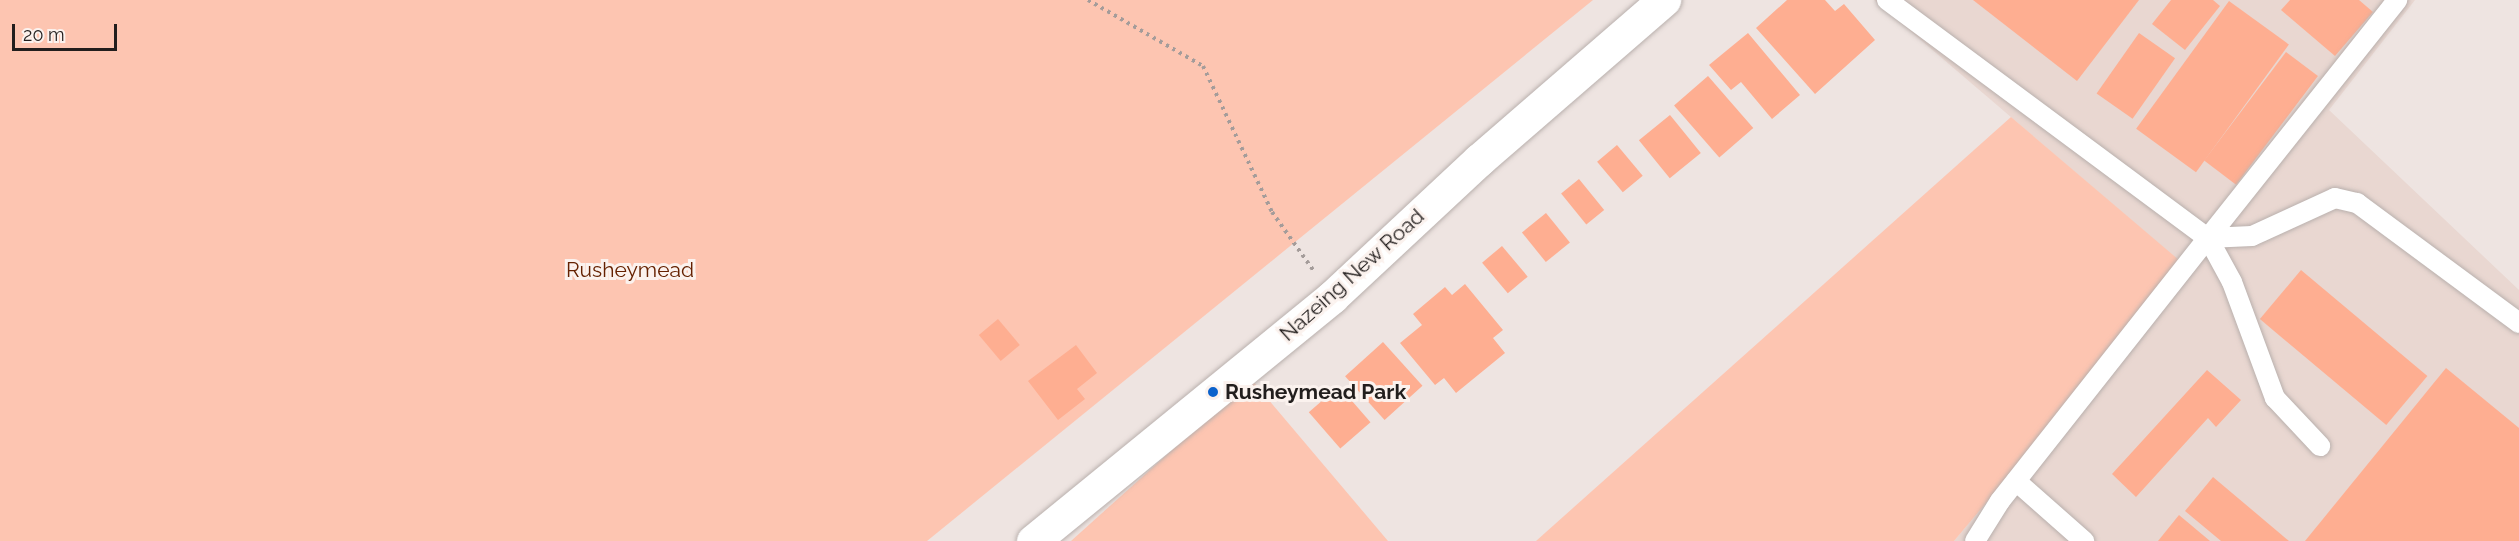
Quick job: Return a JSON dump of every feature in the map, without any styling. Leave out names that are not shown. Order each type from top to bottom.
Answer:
[{"type":"main road","name":"Nazeing New Road","points":[[1033,541],[1332,297],[1479,160],[1664,0]]},
{"type":"lane","points":[[1887,0],[2208,238],[2232,282],[2275,398],[2320,446]]},
{"type":"lane","points":[[1975,541],[2016,481],[2397,0]]},
{"type":"lane","points":[[2208,238],[2252,236],[2335,198],[2357,203],[2519,323]]},
{"type":"lane","points":[[2016,481],[2084,541]]},
{"type":"path","points":[[1088,0],[1203,66],[1272,212],[1332,297]]},
{"type":"shaded area","points":[[1874,0],[2415,0],[2329,110],[2519,290],[2519,541],[1954,541],[2185,266]]},
{"type":"green space","name":"Rusheymead","points":[[0,0],[1593,0],[927,541],[0,541]]},
{"type":"green space","points":[[2011,117],[2186,266],[1954,541],[1536,541]]},
{"type":"green space","points":[[1251,379],[1388,541],[1071,541]]},
{"type":"building","points":[[1787,0],[1825,0],[1835,11],[1844,4],[1875,40],[1815,94],[1756,28]]},
{"type":"building","points":[[1973,0],[2139,0],[2077,81]]},
{"type":"building","points":[[2171,0],[2213,0],[2220,6],[2185,50],[2152,24]]},
{"type":"building","points":[[2290,0],[2359,0],[2373,12],[2335,56],[2281,10]]},
{"type":"building","points":[[2229,1],[2289,44],[2196,172],[2136,129]]},
{"type":"building","points":[[1748,33],[1800,95],[1772,119],[1741,82],[1731,90],[1709,65]]},
{"type":"building","points":[[2139,33],[2175,58],[2133,119],[2097,94]]},
{"type":"building","points":[[2286,52],[2318,76],[2236,185],[2204,161]]},
{"type":"building","points":[[1708,76],[1753,128],[1719,158],[1674,106]]},
{"type":"building","points":[[1670,115],[1701,153],[1670,178],[1639,140]]},
{"type":"building","points":[[1617,145],[1643,176],[1623,192],[1597,162]]},
{"type":"building","points":[[1579,179],[1604,210],[1586,225],[1561,193]]},
{"type":"building","points":[[1546,213],[1570,243],[1546,262],[1522,233]]},
{"type":"building","points":[[1502,246],[1528,277],[1508,293],[1482,263]]},
{"type":"building","points":[[2301,270],[2427,376],[2386,425],[2260,319]]},
{"type":"building","points":[[1465,284],[1503,330],[1493,338],[1505,353],[1456,393],[1444,378],[1435,385],[1400,343],[1422,325],[1413,314],[1445,287],[1452,295]]},
{"type":"building","points":[[998,319],[1020,345],[1001,361],[979,335]]},
{"type":"building","points":[[1383,342],[1422,386],[1385,420],[1345,376]]},
{"type":"building","points":[[1076,345],[1097,373],[1077,389],[1085,399],[1058,420],[1028,381]]},
{"type":"building","points":[[2446,368],[2519,428],[2519,541],[2305,541]]},
{"type":"building","points":[[2207,370],[2241,400],[2216,427],[2208,418],[2136,497],[2112,474]]},
{"type":"building","points":[[1339,386],[1370,422],[1340,448],[1309,412]]},
{"type":"building","points":[[2213,477],[2289,541],[2221,541],[2185,511]]},
{"type":"building","points":[[2179,515],[2210,541],[2158,541]]},
{"type":"place","name":"Rusheymead Park","points":[[1213,392]]}]
